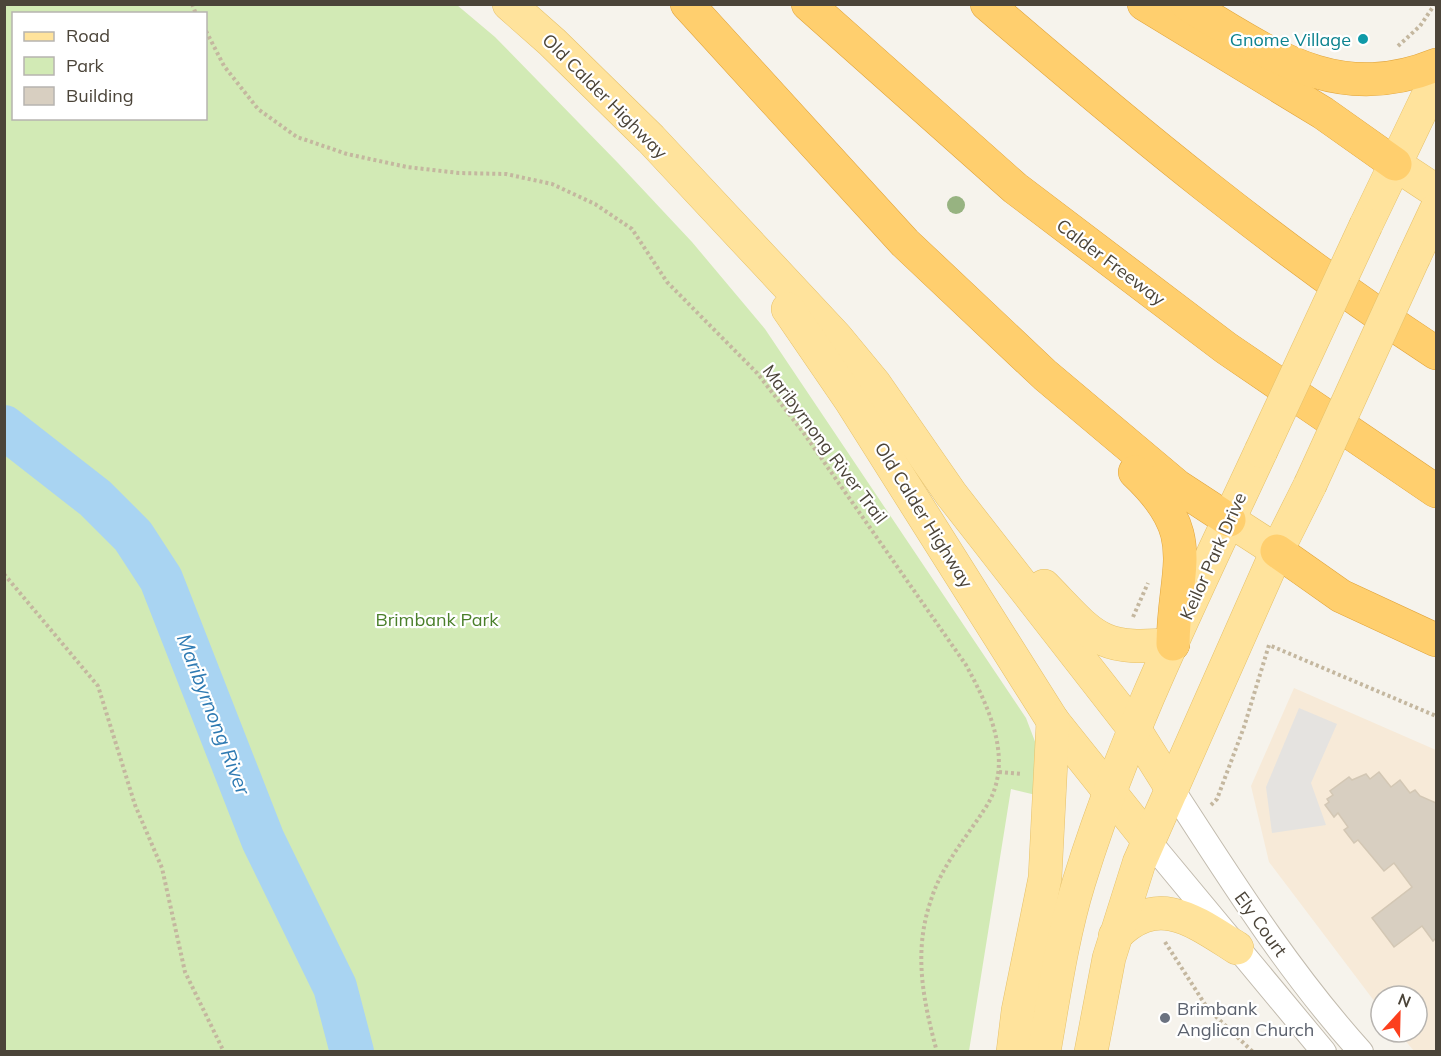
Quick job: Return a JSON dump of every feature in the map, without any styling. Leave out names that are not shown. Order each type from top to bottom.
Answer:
[{"type":"highway","points":[[687,4],[905,243],[1045,375],[1177,486],[1229,520]]},
{"type":"highway","name":"Calder Freeway","points":[[808,4],[1024,195],[1226,348],[1437,491]]},
{"type":"highway","points":[[987,4],[1161,151],[1320,272],[1437,353]]},
{"type":"highway","points":[[1144,4],[1323,113],[1395,164]]},
{"type":"highway","points":[[1187,4],[1284,60],[1340,78],[1386,80],[1437,65]]},
{"type":"highway","points":[[1045,375],[1083,424],[1163,502],[1172,519],[1181,550],[1180,578],[1174,606],[1173,644]]},
{"type":"highway","points":[[1277,551],[1341,596],[1437,640]]},
{"type":"main road","name":"Old Calder Highway","points":[[509,4],[605,93],[836,337],[874,383],[951,494],[1135,730],[1172,789]]},
{"type":"main road","name":"Keilor Park Drive","points":[[1044,1052],[1070,914],[1110,792],[1135,730],[1261,451],[1437,79]]},
{"type":"main road","points":[[1395,164],[1437,190]]},
{"type":"main road","name":"Old Calder Highway","points":[[699,190],[777,293],[851,401],[1053,721],[1148,840]]},
{"type":"main road","points":[[1092,1052],[1103,986],[1115,936],[1148,840],[1277,551],[1310,485],[1437,210]]},
{"type":"main road","points":[[951,494],[1095,635],[1106,642],[1125,647],[1173,644]]},
{"type":"main road","points":[[1229,520],[1277,551]]},
{"type":"main road","points":[[1013,1052],[1018,1011],[1045,878],[1053,721]]},
{"type":"main road","points":[[1115,936],[1139,917],[1162,913],[1182,917],[1237,948]]},
{"type":"street","name":"Ely Court","points":[[1172,789],[1257,920],[1352,1048]]},
{"type":"street","name":"Ely Court","points":[[1148,840],[1324,1052]]},
{"type":"path","points":[[1388,52],[1420,26],[1435,4]]},
{"type":"path","name":"Maribyrnong River Trail","points":[[207,33],[224,66],[258,109],[297,137],[347,154],[407,167],[506,174],[552,184],[596,204],[632,230],[667,282],[757,373],[803,432],[966,665],[982,695],[1000,753],[999,772],[986,807],[955,851],[931,898],[923,927],[921,970],[925,1005],[937,1052]]},
{"type":"path","points":[[4,574],[98,686],[135,805],[162,868],[185,972],[224,1052]]},
{"type":"path","points":[[1194,823],[1217,799],[1244,727],[1269,645],[1437,716]]},
{"type":"path","points":[[1162,913],[1163,938],[1208,1009],[1253,1052]]},
{"type":"shaded area","points":[[1294,688],[1436,750],[1436,1051],[1414,1051],[1408,1044],[1429,1044],[1429,984],[1369,984],[1369,994],[1269,862],[1251,786]]},
{"type":"shaded area","points":[[1299,708],[1337,724],[1311,783],[1326,825],[1272,833],[1266,787]]},
{"type":"green space","name":"Brimbank Park","points":[[5,5],[457,5],[495,37],[692,242],[765,329],[1026,718],[1039,752],[1040,796],[1011,789],[969,1051],[5,1052]]},
{"type":"building","points":[[1379,772],[1391,787],[1400,780],[1410,793],[1415,790],[1420,796],[1436,803],[1436,938],[1433,941],[1422,926],[1394,947],[1372,918],[1412,887],[1394,863],[1384,871],[1358,840],[1354,843],[1344,830],[1348,827],[1338,813],[1334,817],[1325,805],[1329,802],[1327,799],[1333,795],[1330,791],[1349,777],[1352,780],[1366,774],[1370,779]]},
{"type":"waterway","name":"Maribyrnong River","points":[[4,427],[95,498],[133,536],[161,579],[263,840],[335,987],[352,1052]]},
{"type":"place","name":"Gnome Village","points":[[1363,39]]},
{"type":"place","name":"Brimbank Anglican Church","points":[[1165,1018]]}]
